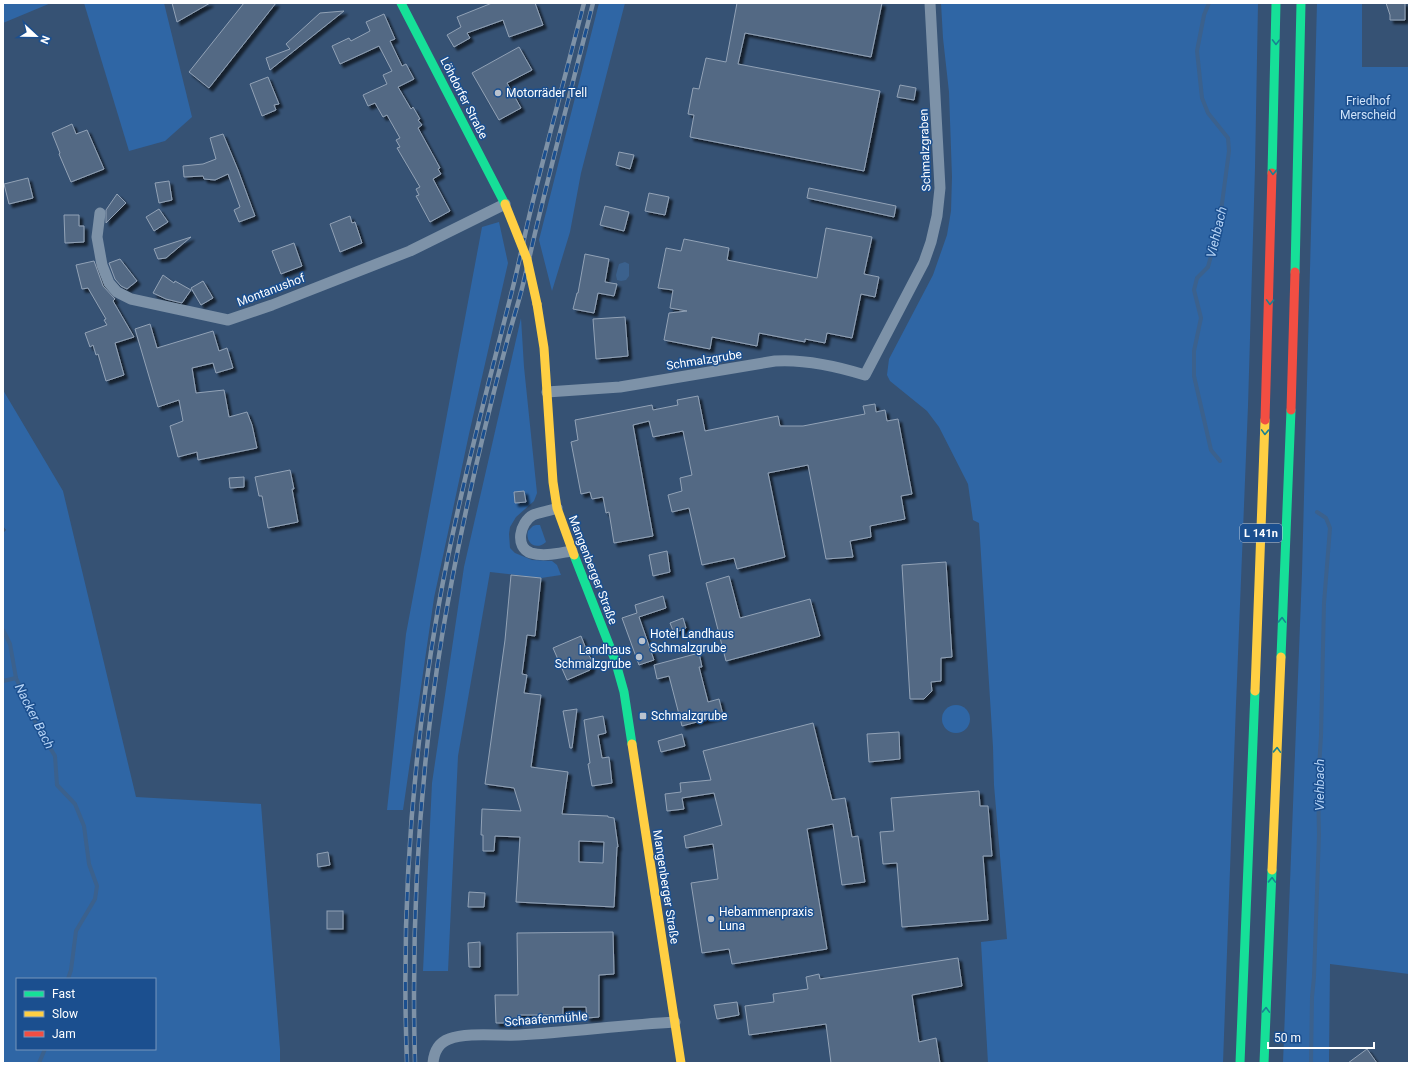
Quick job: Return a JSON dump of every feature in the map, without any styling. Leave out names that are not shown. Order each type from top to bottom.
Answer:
[{"type":"main road","name":"Löhdorfer Straße","points":[[401,3],[505,204]]},
{"type":"main road","name":"L 141n","points":[[1240,1063],[1270,303],[1276,3]]},
{"type":"main road","name":"L 141n","points":[[1264,1063],[1293,358],[1300,3]]},
{"type":"main road","name":"Mangenberger Straße","points":[[505,204],[527,259],[537,304],[544,348],[553,482],[557,508],[572,551],[615,660],[624,692],[680,1063]]},
{"type":"street","name":"Schmalzgraben","points":[[865,375],[924,262],[931,242],[937,216],[940,188],[930,3]]},
{"type":"street","name":"Montanushof","points":[[100,213],[97,237],[102,265],[109,283],[117,292],[137,301],[228,320],[272,305],[410,251],[505,204]]},
{"type":"street","name":"Schmalzgrube","points":[[547,392],[614,387],[788,360],[809,362],[849,370],[865,375]]},
{"type":"street","points":[[557,508],[533,516],[526,522],[520,536],[521,542],[528,551],[532,553],[540,554],[572,551]]},
{"type":"street","name":"Schaafenmühle","points":[[433,1063],[437,1048],[450,1038],[463,1036],[524,1034],[675,1022]]},
{"type":"green space","points":[[3,3],[51,3],[3,23]]},
{"type":"green space","points":[[84,3],[164,3],[192,117],[165,141],[129,151]]},
{"type":"green space","points":[[599,3],[625,3],[581,173],[570,232],[552,291],[539,240]]},
{"type":"green space","points":[[941,3],[1258,3],[1248,406],[1223,1063],[988,1063],[981,942],[1007,939],[994,785],[979,523],[973,520],[968,484],[939,427],[927,411],[890,381],[887,375],[889,359],[933,275],[947,235],[951,211],[952,177],[949,92]]},
{"type":"green space","name":"Friedhof Merscheid","points":[[1317,3],[1362,3],[1362,67],[1409,67],[1409,974],[1330,964],[1329,1063],[1283,1063],[1302,573]]},
{"type":"green space","points":[[499,222],[508,263],[434,598],[403,810],[387,810],[406,634],[482,227]]},
{"type":"green space","points":[[521,318],[524,367],[537,493],[534,501],[516,517],[510,527],[510,548],[515,553],[532,560],[552,561],[557,565],[561,575],[541,578],[490,572],[458,756],[448,971],[423,971],[432,783],[464,567]]},
{"type":"green space","points":[[3,390],[63,491],[136,797],[261,804],[280,1063],[3,1063],[3,533],[6,530],[3,526]]},
{"type":"green space","points":[[536,525],[540,525],[546,542],[539,546],[535,546],[528,539],[528,531]]},
{"type":"green space","points":[[956,705],[966,709],[970,719],[966,729],[956,733],[946,729],[942,719],[946,709]]},
{"type":"shaded area","points":[[625,262],[629,264],[629,276],[626,280],[617,280],[616,275],[619,264]]},
{"type":"building","points":[[172,3],[210,3],[177,22]]},
{"type":"building","points":[[244,3],[276,3],[209,88],[189,72]]},
{"type":"building","points":[[492,3],[535,3],[543,25],[509,37],[503,20],[467,33],[470,38],[454,47],[447,35],[461,27],[457,17]]},
{"type":"building","points":[[737,3],[882,3],[871,57],[745,33],[738,64],[880,91],[864,171],[690,137],[694,115],[688,114],[693,88],[699,89],[706,58],[726,62]]},
{"type":"building","points":[[1386,3],[1405,3],[1405,20],[1390,20]]},
{"type":"building","points":[[344,11],[270,70],[266,58],[290,49],[286,44],[320,13]]},
{"type":"building","points":[[384,14],[395,39],[390,41],[402,66],[406,64],[414,79],[398,87],[411,109],[413,107],[420,119],[418,120],[422,125],[418,128],[440,168],[438,169],[441,174],[433,179],[450,211],[430,222],[416,196],[419,195],[416,189],[420,187],[397,148],[400,147],[396,140],[400,138],[387,115],[383,117],[375,103],[368,106],[363,95],[387,84],[383,75],[392,71],[379,46],[340,64],[332,46],[349,38],[351,41],[370,31],[366,22]]},
{"type":"building","name":"Motorräder Tell","points":[[519,47],[532,70],[507,83],[521,108],[499,120],[472,73]]},
{"type":"building","points":[[268,77],[279,104],[274,105],[276,110],[262,116],[250,84]]},
{"type":"building","points":[[900,85],[916,88],[914,100],[897,97]]},
{"type":"building","points":[[72,124],[76,134],[87,130],[104,169],[71,182],[52,133]]},
{"type":"building","points":[[223,134],[255,216],[239,222],[234,210],[240,207],[228,174],[215,180],[204,179],[203,176],[184,177],[183,166],[203,164],[216,159],[210,138]]},
{"type":"building","points":[[619,152],[634,155],[630,169],[616,165]]},
{"type":"building","points":[[28,178],[33,198],[9,204],[4,184]]},
{"type":"building","points":[[169,181],[172,200],[159,203],[155,183]]},
{"type":"building","points":[[809,188],[896,206],[894,217],[807,198]]},
{"type":"building","points":[[649,193],[669,197],[665,215],[645,211]]},
{"type":"building","points":[[117,194],[126,203],[106,223],[106,210]]},
{"type":"building","points":[[605,206],[629,212],[624,231],[600,225]]},
{"type":"building","points":[[159,209],[168,222],[154,231],[146,217]]},
{"type":"building","points":[[64,215],[79,215],[79,226],[84,226],[84,242],[65,243]]},
{"type":"building","points":[[350,216],[352,223],[355,222],[362,243],[340,252],[330,224]]},
{"type":"building","points":[[826,228],[872,237],[864,274],[879,277],[875,297],[861,294],[852,338],[827,333],[825,343],[805,339],[805,342],[759,333],[757,346],[712,337],[710,349],[664,340],[669,313],[687,311],[670,308],[673,290],[658,288],[666,248],[681,251],[684,239],[729,248],[727,260],[817,278]]},
{"type":"building","points":[[191,237],[166,258],[158,259],[154,249]]},
{"type":"building","points":[[294,243],[302,266],[281,274],[272,251]]},
{"type":"building","points":[[585,254],[609,259],[605,282],[617,284],[614,296],[598,293],[594,313],[573,309],[578,293]]},
{"type":"building","points":[[120,259],[137,281],[127,289],[121,286],[115,279],[109,263]]},
{"type":"building","points":[[94,261],[103,286],[115,299],[113,301],[134,337],[115,343],[124,375],[106,381],[98,354],[96,355],[93,345],[90,347],[85,333],[107,325],[104,320],[106,319],[88,288],[82,289],[76,265]]},
{"type":"building","points":[[163,275],[174,283],[175,281],[191,290],[182,303],[166,299],[153,293]]},
{"type":"building","points":[[203,281],[213,298],[201,305],[191,288]]},
{"type":"building","points":[[625,317],[628,356],[596,359],[593,319]]},
{"type":"building","points":[[150,324],[157,348],[213,331],[219,351],[227,348],[233,368],[216,373],[213,363],[192,368],[196,393],[224,390],[229,417],[247,412],[252,425],[257,448],[198,460],[197,452],[178,457],[170,426],[183,421],[179,400],[158,407],[135,329]]},
{"type":"building","points":[[698,396],[705,431],[778,416],[780,426],[803,426],[865,414],[863,406],[875,404],[876,412],[885,410],[887,421],[898,419],[912,494],[901,496],[905,519],[870,526],[871,537],[850,541],[853,557],[826,559],[808,465],[768,473],[785,557],[737,569],[734,558],[702,565],[689,508],[672,512],[668,495],[682,491],[680,478],[692,475],[683,431],[653,437],[649,421],[633,425],[653,536],[614,543],[609,512],[606,513],[603,497],[592,499],[590,492],[581,494],[571,442],[578,440],[575,420],[652,405],[653,410],[678,405],[677,400]]},
{"type":"building","points":[[290,470],[298,522],[268,528],[262,496],[259,496],[255,477]]},
{"type":"building","points":[[244,477],[244,487],[230,488],[229,478]]},
{"type":"building","points":[[524,491],[526,502],[515,503],[514,492]]},
{"type":"building","points":[[667,551],[670,572],[653,576],[649,555]]},
{"type":"building","points":[[946,562],[952,657],[941,658],[941,681],[931,682],[932,691],[924,699],[910,699],[902,565]]},
{"type":"building","points":[[511,575],[541,578],[535,636],[527,635],[522,674],[527,675],[524,693],[541,695],[531,767],[568,772],[562,814],[608,816],[614,818],[618,847],[614,907],[516,902],[520,837],[495,836],[494,851],[483,851],[483,835],[481,835],[482,809],[521,811],[514,788],[485,784],[505,640]],"holes":[[[579,841],[604,842],[603,863],[579,862]]]},
{"type":"building","points":[[729,576],[740,618],[810,599],[820,636],[726,661],[706,583]]},
{"type":"building","points":[[663,596],[666,608],[639,617],[654,660],[639,665],[622,618],[637,613],[635,605]]},
{"type":"building","points":[[683,618],[686,628],[674,633],[670,623]]},
{"type":"building","points":[[581,636],[593,662],[590,670],[567,680],[553,648]]},
{"type":"building","points":[[699,653],[702,667],[699,667],[708,702],[719,699],[723,715],[682,726],[669,676],[657,679],[654,665]]},
{"type":"building","points":[[577,709],[572,748],[570,748],[563,711]]},
{"type":"building","points":[[603,716],[606,733],[598,735],[602,758],[609,757],[612,783],[592,786],[588,764],[590,763],[584,720]]},
{"type":"building","points":[[813,723],[832,800],[845,798],[852,837],[858,836],[865,882],[842,885],[833,824],[807,829],[827,949],[732,964],[729,949],[702,953],[691,883],[718,879],[713,844],[686,848],[684,836],[722,825],[714,793],[682,798],[684,809],[667,811],[665,794],[681,792],[680,783],[711,780],[703,751]]},
{"type":"building","points":[[899,732],[900,759],[869,762],[867,734]]},
{"type":"building","points":[[682,734],[685,746],[661,752],[658,741]]},
{"type":"building","points":[[979,791],[980,806],[988,806],[992,856],[983,856],[988,920],[902,927],[897,863],[883,864],[880,832],[894,831],[891,798]]},
{"type":"building","points":[[328,852],[330,865],[318,867],[317,854]]},
{"type":"building","points":[[469,892],[485,893],[484,907],[468,907]]},
{"type":"building","points":[[327,911],[343,911],[343,929],[327,929]]},
{"type":"building","points":[[613,932],[614,974],[599,975],[599,1017],[587,1018],[586,1007],[563,1007],[563,1015],[518,1015],[518,1023],[496,1023],[495,995],[518,995],[517,933]]},
{"type":"building","points":[[480,942],[480,967],[469,967],[468,943]]},
{"type":"building","points":[[958,958],[962,986],[912,995],[919,1042],[936,1038],[940,1063],[831,1063],[826,1024],[749,1035],[745,1006],[774,1002],[773,994],[808,989],[806,977],[819,974],[820,979]]},
{"type":"building","points":[[737,1002],[739,1015],[717,1019],[714,1005]]},
{"type":"building","points":[[1367,1049],[1377,1063],[1348,1063]]},
{"type":"waterway","name":"Viehbach","points":[[1209,3],[1204,15],[1197,51],[1202,98],[1208,113],[1228,138],[1229,151],[1219,226],[1208,267],[1197,278],[1194,290],[1201,318],[1194,351],[1194,376],[1211,450],[1220,461]]},
{"type":"waterway","name":"Viehbach","points":[[1311,1063],[1312,997],[1319,835],[1318,783],[1321,736],[1324,603],[1330,528],[1326,518],[1317,512]]},
{"type":"waterway","name":"Nacker Bach","points":[[3,630],[10,644],[16,678],[38,728],[55,756],[57,785],[75,804],[84,826],[89,864],[97,886],[95,899],[76,931],[71,970],[68,978]]},
{"type":"waterway","points":[[3,681],[16,678]]},
{"type":"waterway","name":"Nacker Bach","points":[[39,1063],[45,1050]]},
{"type":"railway","points":[[407,1063],[406,949],[410,835],[421,722],[438,609],[472,448],[513,287],[536,187],[584,3]]},
{"type":"railway","points":[[415,1063],[414,956],[418,849],[422,795],[434,689],[442,636],[456,560],[480,447],[523,285],[593,3]]},
{"type":"traffic: fast","points":[[401,3],[505,204]]},
{"type":"traffic: fast","points":[[1272,173],[1276,3]]},
{"type":"traffic: fast","points":[[1295,272],[1301,3]]},
{"type":"traffic: fast","points":[[1281,657],[1291,410]]},
{"type":"traffic: fast","points":[[574,555],[615,660],[624,692],[632,744]]},
{"type":"traffic: fast","points":[[1240,1063],[1255,691]]},
{"type":"traffic: fast","points":[[1264,1063],[1272,870]]},
{"type":"traffic: slow","points":[[505,204],[527,259],[537,304]]},
{"type":"traffic: slow","points":[[537,304],[544,348],[553,482],[557,508],[574,555]]},
{"type":"traffic: slow","points":[[1255,691],[1265,420]]},
{"type":"traffic: slow","points":[[1272,870],[1281,657]]},
{"type":"traffic: slow","points":[[632,744],[681,1063]]},
{"type":"traffic: jam","points":[[1265,420],[1272,173]]},
{"type":"traffic: jam","points":[[1291,410],[1295,272]]},
{"type":"place","name":"Motorräder Tell","points":[[498,93]]},
{"type":"place","name":"Hotel Landhaus Schmalzgrube","points":[[642,641]]},
{"type":"place","name":"Landhaus Schmalzgrube","points":[[639,657]]},
{"type":"place","name":"Schmalzgrube","points":[[643,716]]},
{"type":"place","name":"Hebammenpraxis Luna","points":[[711,919]]}]
